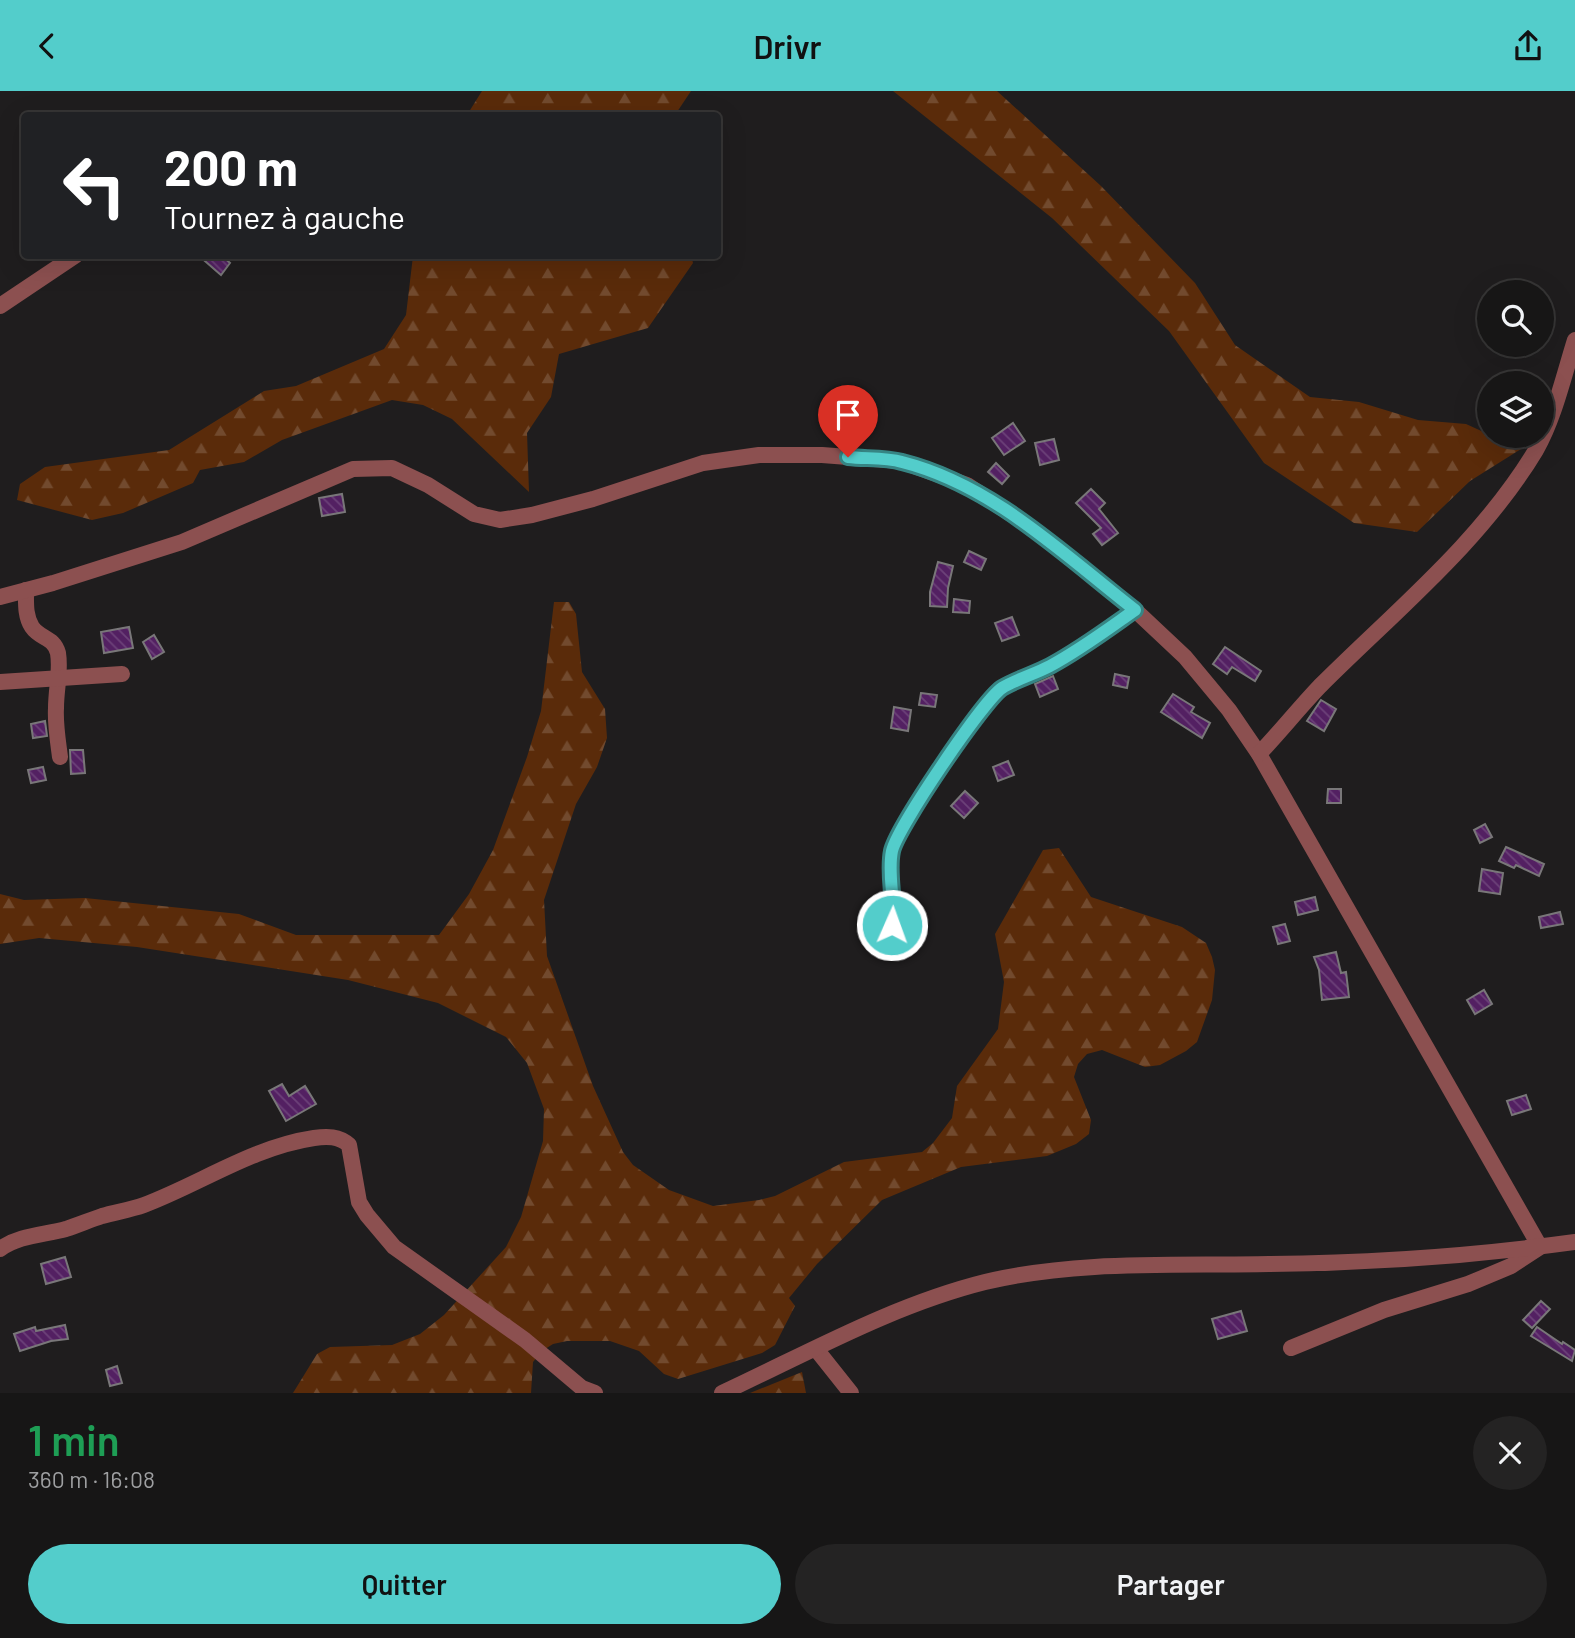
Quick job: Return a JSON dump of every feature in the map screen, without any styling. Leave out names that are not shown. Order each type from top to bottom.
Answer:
[{"type":"street","points":[[0,306],[70,259]]},
{"type":"street","points":[[1259,754],[1318,688],[1466,544],[1507,491],[1537,449],[1555,404],[1575,340]]},
{"type":"street","points":[[0,597],[182,542],[353,469],[392,468],[428,485],[474,514],[500,520],[532,515],[593,499],[703,463],[759,455],[822,455],[900,461],[967,485],[1031,528],[1135,610],[1185,657],[1229,711],[1259,754],[1540,1247]]},
{"type":"street","points":[[26,590],[26,615],[37,633],[50,639],[55,645],[59,678],[55,711],[60,757]]},
{"type":"street","points":[[892,925],[895,908],[891,860],[893,848],[921,798],[972,722],[1002,688],[1051,666],[1135,610]]},
{"type":"street","points":[[0,682],[122,674]]},
{"type":"street","points":[[0,1249],[8,1243],[68,1229],[105,1215],[142,1206],[284,1145],[331,1137],[344,1140],[349,1145],[359,1202],[367,1216],[394,1247],[525,1340],[582,1388],[595,1393]]},
{"type":"street","points":[[722,1393],[884,1317],[937,1296],[986,1282],[1044,1271],[1101,1267],[1413,1260],[1575,1242]]},
{"type":"street","points":[[1291,1348],[1384,1310],[1468,1284],[1511,1266],[1540,1247]]},
{"type":"street","points":[[816,1349],[851,1393]]},
{"type":"green space","points":[[482,91],[691,91],[677,112],[469,112]]},
{"type":"green space","points":[[893,91],[997,91],[1101,186],[1195,283],[1235,345],[1310,397],[1359,402],[1418,420],[1466,424],[1477,429],[1477,448],[1521,449],[1470,481],[1417,532],[1354,523],[1264,463],[1169,331],[1052,218]]},
{"type":"green space","points":[[413,259],[692,259],[693,263],[648,328],[559,354],[551,397],[527,433],[529,492],[452,419],[423,405],[392,400],[282,440],[244,462],[200,470],[193,483],[123,513],[92,520],[17,500],[20,484],[45,467],[169,450],[264,391],[296,386],[384,349],[406,315]]},
{"type":"green space","points":[[554,602],[569,602],[576,614],[582,672],[605,709],[607,738],[597,767],[576,804],[544,900],[547,956],[593,1086],[623,1152],[633,1165],[669,1190],[713,1206],[759,1200],[775,1196],[844,1162],[922,1152],[933,1143],[952,1118],[957,1086],[998,1029],[1004,982],[995,934],[1043,850],[1059,848],[1091,897],[1182,927],[1206,943],[1215,970],[1212,1000],[1197,1042],[1160,1065],[1145,1067],[1102,1050],[1087,1054],[1078,1064],[1074,1077],[1091,1120],[1089,1134],[1076,1144],[1047,1156],[961,1167],[882,1200],[817,1264],[789,1298],[795,1306],[775,1345],[762,1353],[678,1379],[664,1374],[639,1351],[610,1341],[567,1341],[553,1344],[542,1351],[533,1362],[531,1393],[293,1393],[317,1354],[330,1347],[392,1345],[420,1334],[444,1315],[506,1247],[521,1217],[543,1141],[544,1109],[527,1063],[506,1037],[438,1003],[348,980],[137,947],[39,938],[0,944],[0,894],[24,900],[85,898],[239,914],[296,935],[439,935],[469,894],[493,850],[527,757],[541,711]]},
{"type":"green space","points":[[802,1372],[806,1393],[750,1393]]},
{"type":"building","points":[[203,259],[226,259],[230,263],[221,275]]},
{"type":"building","points":[[1013,423],[1025,441],[1004,455],[992,438]]},
{"type":"building","points":[[1054,439],[1059,460],[1040,465],[1035,443]]},
{"type":"building","points":[[996,463],[1009,476],[1002,484],[988,472]]},
{"type":"building","points":[[1091,489],[1105,503],[1099,509],[1118,533],[1102,545],[1093,534],[1101,528],[1076,503]]},
{"type":"building","points":[[342,494],[345,512],[322,516],[319,498]]},
{"type":"building","points":[[969,551],[986,559],[981,570],[964,562]]},
{"type":"building","points":[[938,562],[953,566],[947,607],[930,606],[930,592]]},
{"type":"building","points":[[954,599],[970,601],[969,613],[953,612]]},
{"type":"building","points":[[1012,617],[1019,635],[1002,641],[995,623]]},
{"type":"building","points":[[129,627],[133,648],[104,653],[101,632]]},
{"type":"building","points":[[154,635],[164,652],[152,659],[143,642]]},
{"type":"building","points":[[1225,647],[1261,671],[1255,681],[1232,667],[1227,674],[1213,664]]},
{"type":"building","points":[[1115,674],[1129,677],[1127,688],[1113,685]]},
{"type":"building","points":[[1053,676],[1058,689],[1040,697],[1035,684]]},
{"type":"building","points":[[921,693],[937,695],[935,707],[919,705]]},
{"type":"building","points":[[1173,694],[1194,707],[1191,712],[1210,723],[1202,738],[1161,712]]},
{"type":"building","points":[[1321,700],[1336,709],[1324,731],[1307,721]]},
{"type":"building","points":[[894,707],[911,710],[908,731],[891,728]]},
{"type":"building","points":[[45,721],[47,736],[33,738],[31,724]]},
{"type":"building","points":[[70,750],[83,750],[85,773],[71,774]]},
{"type":"building","points":[[1008,761],[1014,775],[998,781],[993,767]]},
{"type":"building","points":[[43,767],[46,780],[31,783],[28,770]]},
{"type":"building","points":[[1328,789],[1341,789],[1341,803],[1327,803]]},
{"type":"building","points":[[965,791],[978,803],[964,818],[951,806]]},
{"type":"building","points":[[1485,824],[1492,837],[1480,843],[1474,830]]},
{"type":"building","points":[[1506,847],[1544,864],[1539,876],[1516,865],[1514,868],[1499,861]]},
{"type":"building","points":[[1482,869],[1503,873],[1500,894],[1479,891]]},
{"type":"building","points":[[1315,897],[1318,910],[1298,915],[1295,902]]},
{"type":"building","points":[[913,905],[923,916],[914,924],[904,913]]},
{"type":"building","points":[[1560,912],[1563,924],[1541,928],[1539,917]]},
{"type":"building","points":[[1285,924],[1290,941],[1278,944],[1273,927]]},
{"type":"building","points":[[883,930],[891,942],[877,949],[870,937]]},
{"type":"building","points":[[1336,952],[1341,973],[1346,972],[1349,997],[1322,1000],[1319,970],[1314,957]]},
{"type":"building","points":[[1484,990],[1492,1004],[1475,1014],[1467,1000]]},
{"type":"building","points":[[282,1084],[289,1096],[305,1086],[316,1104],[286,1121],[269,1091]]},
{"type":"building","points":[[1526,1095],[1531,1109],[1512,1115],[1507,1101]]},
{"type":"building","points":[[65,1257],[71,1277],[46,1284],[41,1264]]},
{"type":"building","points":[[1541,1301],[1550,1309],[1532,1328],[1523,1320]]},
{"type":"building","points":[[1241,1311],[1247,1331],[1218,1339],[1212,1319]]},
{"type":"building","points":[[65,1325],[68,1339],[51,1341],[20,1351],[14,1334],[35,1327],[36,1331]]},
{"type":"building","points":[[1537,1327],[1575,1350],[1572,1361],[1531,1336]]},
{"type":"building","points":[[117,1366],[122,1383],[110,1386],[106,1370]]},
{"type":"route","points":[[848,457],[900,461],[967,485],[1031,528],[1135,610],[1051,666],[1002,688],[972,722],[921,798],[893,848],[891,860],[895,908],[892,925]]}]
